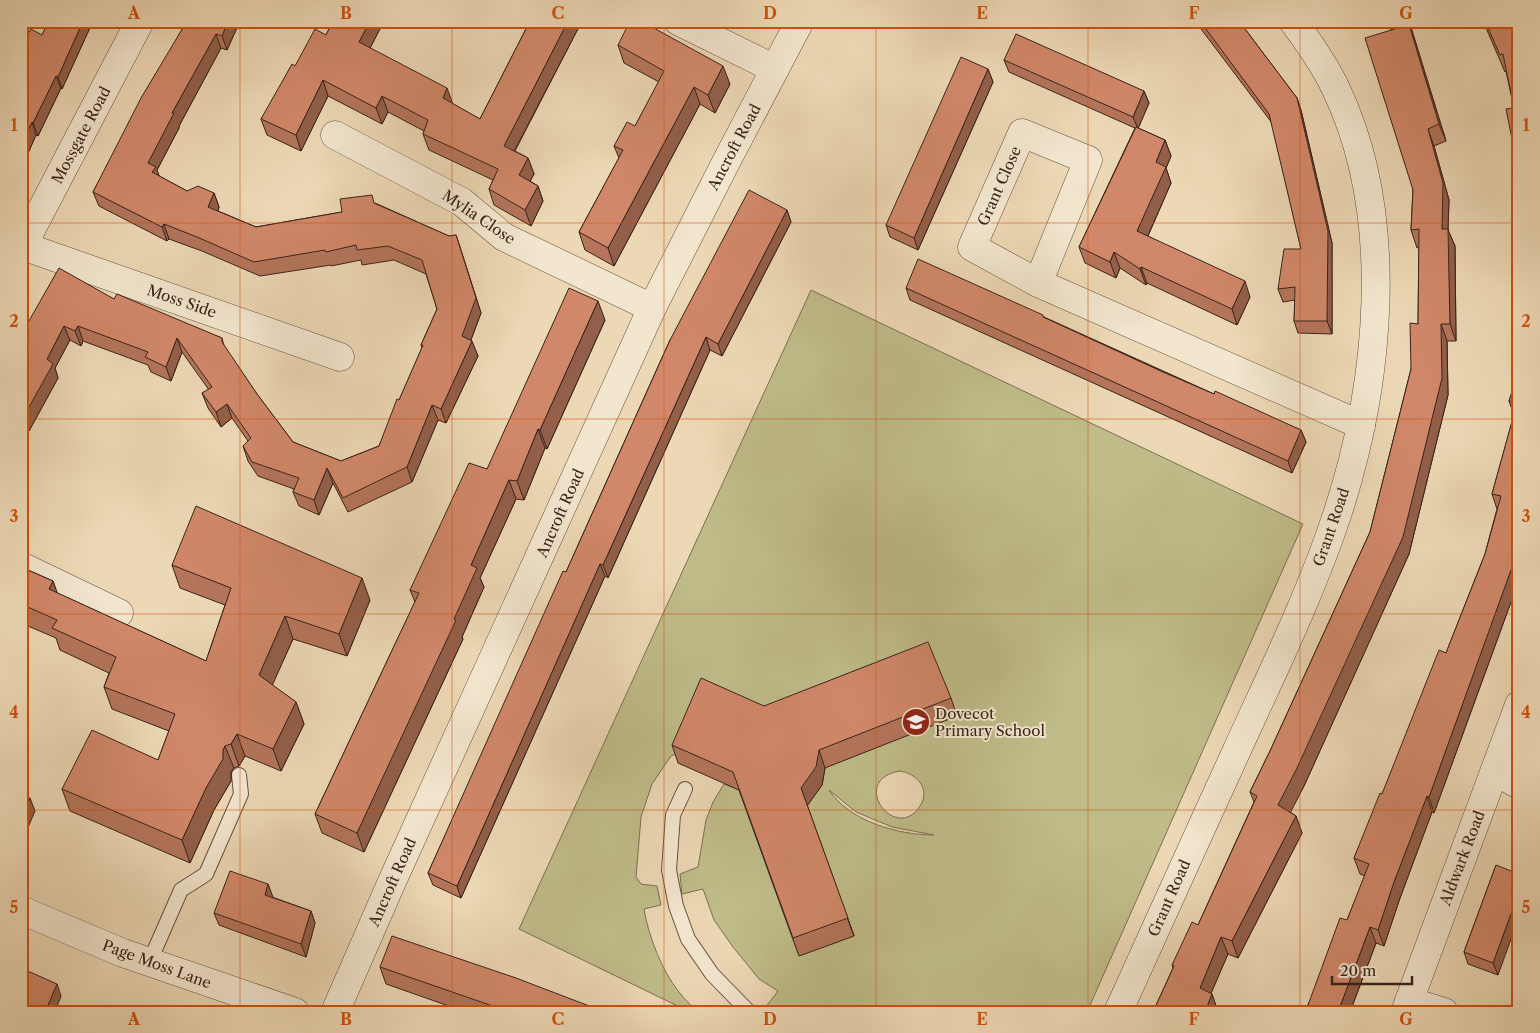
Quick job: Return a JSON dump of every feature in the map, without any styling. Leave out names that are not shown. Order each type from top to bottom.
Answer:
[{"type":"street","name":"Mossgate Road","points":[[22,247],[140,21]]},
{"type":"street","points":[[678,21],[775,69]]},
{"type":"street","name":"Ancroft Road","points":[[335,1012],[390,886],[652,308],[800,21]]},
{"type":"street","name":"Grant Road","points":[[1118,1012],[1305,598],[1336,516],[1355,454],[1361,424],[1375,313],[1374,258],[1368,191],[1360,156],[1336,88],[1315,52],[1293,21]]},
{"type":"street","name":"Grant Close","points":[[1038,283],[1088,160],[1022,133],[972,247],[1038,283],[1361,424]]},
{"type":"street","name":"Mylia Close","points":[[335,135],[462,202],[504,237],[652,308]]},
{"type":"street","name":"Moss Side","points":[[22,247],[340,357]]},
{"type":"street","points":[[21,566],[119,614]]},
{"type":"street","name":"Aldwark Road","points":[[1407,1006],[1519,705]]},
{"type":"street","points":[[1495,771],[1519,785]]},
{"type":"street","name":"Page Moss Lane","points":[[21,910],[149,963],[295,1012]]},
{"type":"street","points":[[1407,1006],[1444,1012]]},
{"type":"lane","points":[[149,963],[181,890],[206,874],[241,794],[239,775]]},
{"type":"lane","points":[[684,789],[673,815],[668,870],[676,906],[688,939],[712,974],[749,1012]]},
{"type":"shaded area","name":"Dovecot Primary School","points":[[811,290],[1303,524],[1087,1012],[762,1012],[778,991],[759,979],[733,947],[714,920],[703,889],[682,894],[680,874],[698,867],[706,820],[713,802],[724,784],[739,790],[799,956],[854,936],[807,806],[684,751],[671,756],[652,784],[641,817],[636,877],[641,884],[657,886],[661,905],[644,909],[649,930],[667,974],[681,995],[697,1012],[690,1012],[519,929]],"holes":[[[899,771],[906,772],[916,778],[923,788],[924,794],[920,806],[910,816],[899,818],[889,814],[881,806],[877,796],[877,786],[884,777]],[[829,790],[856,812],[892,827],[934,835],[905,832],[876,824],[849,810]]]},
{"type":"building","points":[[49,21],[83,21],[58,77],[56,76],[21,146],[21,46],[31,29],[42,35]]},
{"type":"building","points":[[187,21],[228,21],[222,36],[216,34],[172,113],[174,113],[148,163],[156,167],[152,172],[187,191],[198,186],[214,193],[208,207],[256,227],[342,212],[340,199],[372,195],[374,203],[449,236],[456,235],[476,298],[462,336],[472,341],[441,409],[432,405],[407,467],[343,498],[327,468],[314,500],[293,492],[299,478],[252,462],[243,446],[251,438],[227,404],[216,412],[202,393],[212,387],[177,338],[166,367],[145,357],[148,352],[78,326],[75,331],[64,326],[47,359],[53,364],[24,416],[21,416],[21,335],[59,268],[114,299],[117,294],[222,338],[222,342],[257,394],[293,442],[341,461],[379,446],[397,399],[399,400],[423,345],[421,345],[437,309],[422,260],[388,246],[357,250],[356,245],[326,252],[325,250],[254,262],[164,224],[162,227],[93,192],[141,98]]},
{"type":"building","points":[[333,21],[370,21],[359,42],[447,88],[443,98],[480,119],[530,21],[568,21],[504,146],[528,158],[519,175],[538,186],[525,210],[489,189],[498,169],[423,134],[428,120],[382,96],[376,108],[323,80],[296,135],[261,119],[292,64],[295,66],[315,29],[326,35]]},
{"type":"building","points":[[630,21],[641,21],[723,66],[708,95],[694,87],[608,248],[579,232],[623,150],[614,146],[627,122],[635,126],[664,71],[618,45]]},
{"type":"building","points":[[1200,21],[1239,21],[1297,98],[1328,231],[1327,321],[1294,321],[1295,287],[1278,289],[1284,249],[1301,249],[1269,114]]},
{"type":"building","points":[[1392,21],[1408,21],[1439,124],[1428,129],[1443,183],[1442,229],[1448,229],[1450,324],[1441,324],[1442,378],[1403,537],[1297,768],[1278,805],[1296,816],[1232,941],[1221,937],[1200,988],[1212,994],[1205,1012],[1153,1012],[1192,922],[1198,925],[1257,796],[1250,792],[1370,532],[1411,369],[1410,323],[1418,324],[1419,229],[1411,230],[1413,190],[1365,38],[1398,28]]},
{"type":"building","points":[[1485,21],[1519,21],[1519,174],[1506,109],[1514,108],[1503,54],[1500,55]]},
{"type":"building","points":[[1016,34],[1144,91],[1133,117],[1004,60]]},
{"type":"building","points":[[961,57],[988,69],[914,238],[886,225]]},
{"type":"building","points":[[1136,127],[1165,140],[1156,162],[1166,167],[1137,231],[1245,281],[1232,309],[1141,267],[1140,269],[1114,252],[1110,262],[1079,247]]},
{"type":"building","points":[[749,190],[787,210],[718,344],[706,337],[603,565],[600,564],[457,886],[428,873],[563,571],[566,572],[670,340]]},
{"type":"building","points":[[918,259],[1043,315],[1043,317],[1163,372],[1214,394],[1215,391],[1301,430],[1288,461],[906,288]]},
{"type":"building","points":[[569,288],[598,301],[540,430],[538,429],[517,481],[509,480],[471,565],[477,568],[454,619],[456,620],[357,833],[315,814],[419,593],[410,590],[469,463],[487,469]]},
{"type":"building","points":[[1519,372],[1519,546],[1429,797],[1427,796],[1394,882],[1378,930],[1370,927],[1338,1012],[1314,1012],[1316,1007],[1308,1005],[1340,918],[1347,920],[1369,864],[1354,858],[1380,793],[1382,794],[1439,650],[1446,653],[1485,554],[1501,496],[1492,494],[1517,403],[1509,401]]},
{"type":"building","points":[[196,506],[362,578],[339,634],[285,616],[259,675],[296,702],[273,749],[237,734],[231,744],[225,746],[223,759],[206,788],[182,840],[62,789],[92,730],[158,760],[175,714],[104,687],[116,657],[52,628],[57,620],[21,604],[21,567],[53,581],[49,589],[206,661],[231,588],[172,565]]},
{"type":"building","points":[[928,642],[951,698],[819,750],[816,767],[801,788],[848,918],[793,938],[733,772],[672,745],[701,678],[764,706]]},
{"type":"building","points":[[21,795],[30,798],[21,821]]},
{"type":"building","points":[[1496,865],[1519,874],[1519,892],[1493,963],[1464,952]]},
{"type":"building","points":[[230,871],[268,884],[265,895],[311,911],[301,944],[214,913]]},
{"type":"building","points":[[392,936],[516,978],[605,1012],[510,1012],[380,967]]},
{"type":"building","points":[[21,968],[57,984],[45,1012],[21,1012]]},
{"type":"place","name":"Dovecot Primary School","points":[[916,722]]}]
